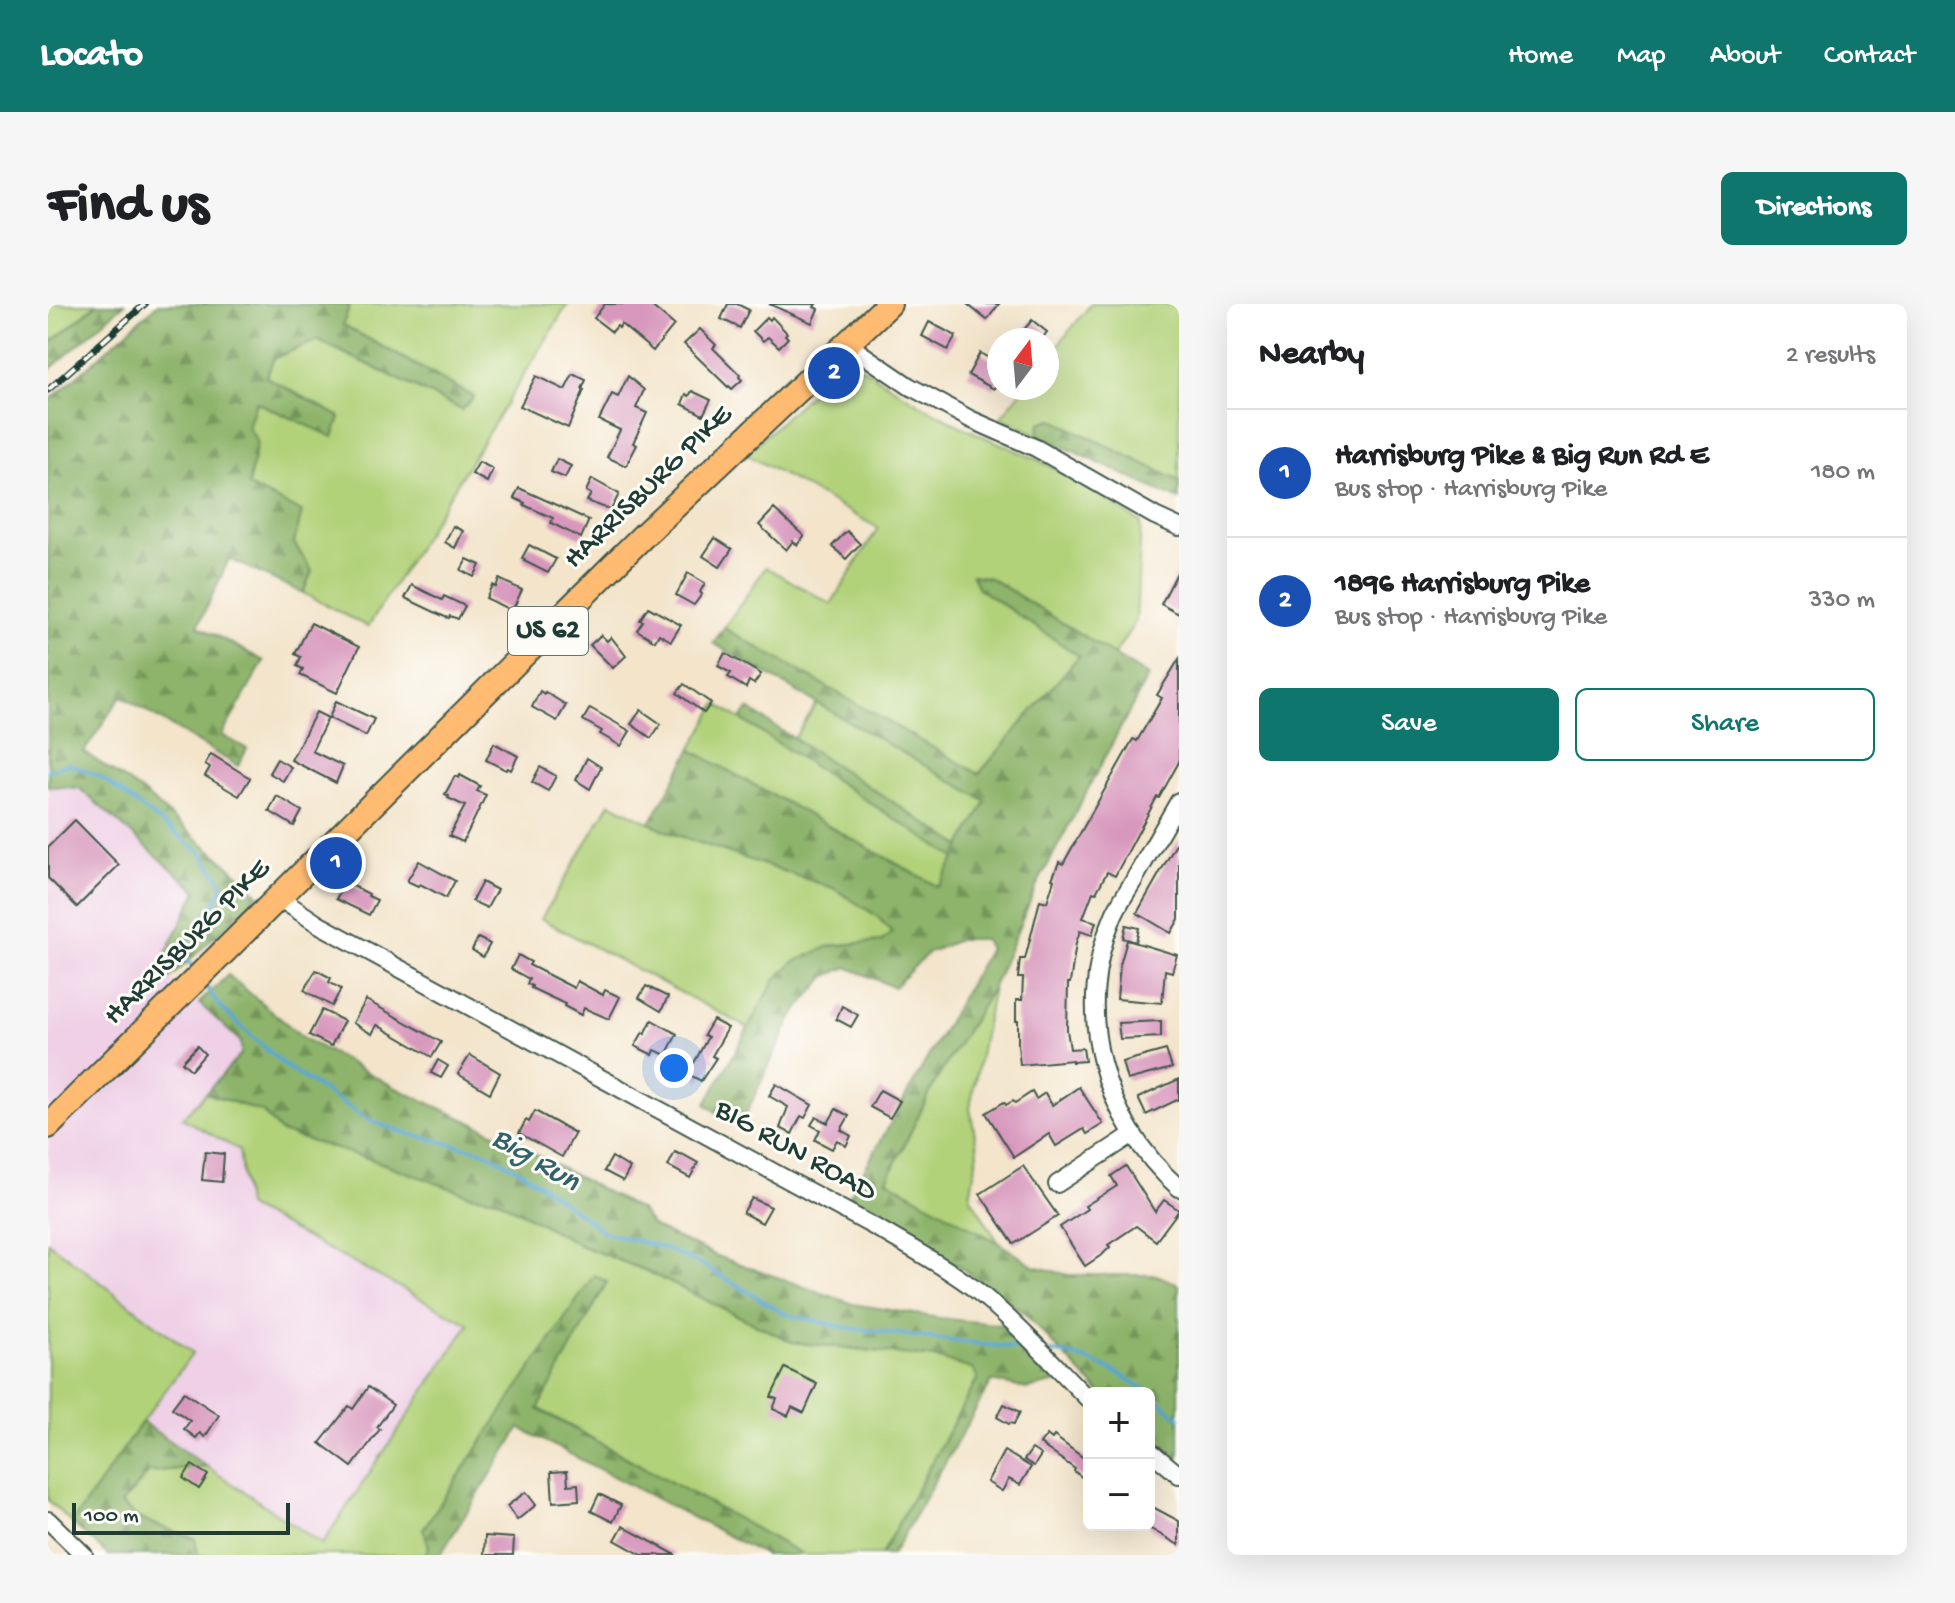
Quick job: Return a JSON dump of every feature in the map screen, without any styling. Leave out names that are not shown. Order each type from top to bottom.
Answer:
[{"type":"main road","name":"HARRISBURG PIKE","points":[[48,1126],[644,535],[889,304]]},
{"type":"street","points":[[846,343],[909,386],[970,419],[1036,448],[1179,527]]},
{"type":"street","points":[[1179,801],[1113,916],[1102,947],[1095,987],[1098,1054],[1111,1092],[1127,1127],[1179,1188]]},
{"type":"street","name":"BIG RUN ROAD","points":[[279,898],[318,924],[941,1265],[974,1288],[1009,1319],[1083,1394]]},
{"type":"street","points":[[1057,1184],[1133,1134]]},
{"type":"street","points":[[1155,1455],[1179,1475]]},
{"type":"street","points":[[48,1520],[84,1555]]},
{"type":"shaded area","points":[[48,786],[79,788],[197,891],[166,953],[169,979],[241,1043],[241,1054],[183,1118],[239,1150],[246,1206],[470,1324],[322,1544],[142,1422],[192,1353],[48,1242]]},
{"type":"green space","points":[[48,304],[97,304],[48,345]]},
{"type":"green space","points":[[97,304],[124,304],[48,371],[48,345]]},
{"type":"green space","points":[[158,304],[346,304],[349,306],[343,325],[474,397],[462,410],[318,340],[274,358],[266,377],[340,417],[333,437],[256,402],[248,427],[257,441],[248,486],[302,512],[294,543],[312,571],[303,593],[229,559],[198,626],[264,661],[222,735],[247,749],[238,766],[121,696],[84,752],[141,791],[259,895],[169,979],[166,953],[197,891],[79,788],[48,786],[48,402]]},
{"type":"green space","points":[[346,304],[568,304],[368,627],[303,593],[312,571],[248,487],[257,441],[248,427],[256,402],[332,436],[340,417],[265,377],[274,358],[317,340],[462,410],[473,396],[343,325],[349,307]]},
{"type":"green space","points":[[1091,304],[1179,304],[1179,481],[1052,419],[1040,423],[1038,435],[1001,417],[1014,400],[1059,400],[1059,344]]},
{"type":"green space","points":[[843,363],[862,368],[962,427],[1078,481],[1141,523],[1136,621],[1114,655],[990,578],[972,575],[978,588],[1079,656],[979,774],[724,628],[766,567],[831,604],[878,528],[746,454]]},
{"type":"green space","points":[[1052,419],[1179,481],[1179,500],[1038,435],[1040,423]]},
{"type":"green space","points":[[972,575],[990,578],[1148,676],[1037,885],[993,987],[934,1084],[887,1180],[1034,1266],[1068,1275],[1157,1275],[1179,1285],[1179,1458],[1155,1439],[1155,1387],[1094,1387],[1025,1314],[960,1267],[846,1202],[989,949],[984,939],[960,939],[928,953],[894,987],[847,967],[825,977],[793,1015],[744,1118],[725,1119],[706,1104],[775,980],[793,962],[830,946],[882,941],[892,932],[877,916],[833,888],[650,823],[691,750],[938,887],[955,858],[741,719],[748,709],[961,846],[986,801],[713,643],[724,628],[979,774],[1079,656],[978,588]]},
{"type":"green space","points":[[817,703],[987,801],[961,846],[794,739]]},
{"type":"green space","points":[[717,704],[956,858],[939,887],[691,750]]},
{"type":"green space","points":[[610,803],[671,833],[833,888],[877,916],[892,932],[883,941],[830,946],[775,980],[748,1028],[541,919]]},
{"type":"green space","points":[[228,975],[305,1039],[398,1089],[497,1134],[640,1210],[653,1227],[717,1256],[853,1304],[1003,1325],[1057,1382],[1027,1389],[992,1381],[892,1555],[881,1555],[978,1378],[972,1369],[937,1358],[792,1342],[644,1270],[582,1246],[497,1199],[470,1195],[373,1160],[280,1132],[263,1112],[206,1093],[241,1054],[241,1042],[199,1003]]},
{"type":"green space","points":[[993,987],[970,1108],[978,1152],[970,1196],[999,1243],[887,1180],[934,1084]]},
{"type":"green space","points":[[206,1093],[263,1112],[280,1132],[373,1160],[470,1195],[497,1199],[582,1246],[644,1270],[792,1342],[937,1358],[972,1369],[978,1377],[881,1555],[803,1555],[538,1408],[607,1282],[425,1555],[198,1555],[195,1539],[140,1519],[121,1504],[149,1472],[206,1466],[322,1544],[469,1324],[246,1206],[239,1150],[182,1118]]},
{"type":"green space","points":[[48,1242],[193,1353],[72,1523],[48,1500]]},
{"type":"green space","points":[[594,1275],[607,1282],[538,1409],[803,1555],[765,1555],[520,1428],[440,1555],[425,1555],[429,1546],[423,1529]]},
{"type":"green space","points":[[142,1422],[206,1466],[149,1472],[121,1504],[140,1519],[195,1539],[198,1555],[108,1555],[72,1523]]},
{"type":"building","points":[[605,304],[649,304],[674,325],[653,351],[621,324],[612,332],[594,318]]},
{"type":"building","points":[[728,304],[737,304],[749,310],[740,328],[721,319]]},
{"type":"building","points":[[769,304],[816,304],[814,307],[818,309],[812,323]]},
{"type":"building","points":[[967,304],[999,304],[987,320]]},
{"type":"building","points":[[767,317],[770,320],[772,317],[787,333],[788,338],[779,347],[768,337],[763,341],[753,331]]},
{"type":"building","points":[[1032,320],[1042,328],[1025,328]]},
{"type":"building","points":[[929,322],[956,336],[948,350],[922,336]]},
{"type":"building","points":[[700,329],[716,345],[713,348],[740,375],[742,380],[732,389],[684,344]]},
{"type":"building","points":[[980,353],[987,357],[987,385],[968,375]]},
{"type":"building","points":[[573,374],[586,380],[568,428],[520,406],[536,376],[565,390]]},
{"type":"building","points":[[628,376],[644,390],[636,408],[647,413],[633,443],[637,445],[626,466],[607,457],[620,430],[599,420],[612,394],[618,397]]},
{"type":"building","points":[[692,391],[711,400],[703,415],[682,404],[686,394],[689,396]]},
{"type":"building","points":[[557,459],[571,466],[565,478],[551,472]]},
{"type":"building","points":[[479,462],[493,469],[487,482],[472,474]]},
{"type":"building","points":[[592,479],[619,494],[611,510],[587,501],[591,494],[586,491]]},
{"type":"building","points":[[519,488],[589,520],[581,538],[551,523],[553,518],[514,498]]},
{"type":"building","points":[[774,509],[804,536],[797,545],[793,541],[786,550],[759,525]]},
{"type":"building","points":[[453,526],[463,531],[455,548],[445,542]]},
{"type":"building","points":[[847,531],[860,544],[846,559],[832,546]]},
{"type":"building","points":[[715,538],[732,549],[720,567],[703,556]]},
{"type":"building","points":[[529,545],[556,559],[548,573],[524,561],[522,558]]},
{"type":"building","points":[[467,559],[480,565],[474,577],[461,570]]},
{"type":"building","points":[[1179,569],[1179,614],[1161,604]]},
{"type":"building","points":[[688,573],[705,583],[694,605],[676,595]]},
{"type":"building","points":[[499,579],[522,590],[512,611],[486,598]]},
{"type":"building","points":[[412,585],[442,600],[444,596],[465,606],[458,619],[445,617],[405,598]]},
{"type":"building","points":[[648,607],[681,625],[671,641],[659,634],[655,641],[637,630]]},
{"type":"building","points":[[311,623],[359,647],[337,693],[300,675],[303,669],[297,666],[301,657],[295,654]]},
{"type":"building","points":[[601,635],[607,641],[611,637],[626,656],[613,668],[590,645]]},
{"type":"building","points":[[725,653],[761,674],[754,684],[749,681],[746,688],[728,677],[731,673],[718,666]]},
{"type":"building","points":[[1179,659],[1179,762],[1115,876],[1107,872],[1096,893],[1093,892],[1083,918],[1096,922],[1092,935],[1080,931],[1076,943],[1068,983],[1067,1030],[1070,1049],[1083,1048],[1085,1061],[1020,1065],[1016,1000],[1022,1000],[1023,978],[1018,978],[1020,959],[1025,959],[1040,900],[1047,902],[1059,862],[1063,864],[1133,739],[1137,741],[1162,698],[1157,695]]},
{"type":"building","points":[[684,684],[711,703],[704,713],[677,693]]},
{"type":"building","points":[[540,691],[566,705],[557,721],[532,707]]},
{"type":"building","points":[[336,701],[374,719],[366,736],[329,718]]},
{"type":"building","points":[[590,708],[630,731],[621,746],[583,720]]},
{"type":"building","points":[[641,710],[661,724],[651,738],[631,724]]},
{"type":"building","points":[[316,712],[328,718],[312,751],[343,766],[336,783],[291,760]]},
{"type":"building","points":[[494,743],[518,756],[511,770],[486,760]]},
{"type":"building","points":[[211,754],[250,778],[239,796],[205,776],[210,767],[205,764]]},
{"type":"building","points":[[587,758],[601,767],[590,789],[576,780]]},
{"type":"building","points":[[277,759],[291,767],[283,781],[269,773]]},
{"type":"building","points":[[540,767],[556,776],[548,791],[532,782]]},
{"type":"building","points":[[460,775],[480,786],[477,791],[486,795],[463,842],[449,836],[465,806],[445,794],[455,776],[459,778]]},
{"type":"building","points":[[277,796],[302,811],[294,826],[269,811]]},
{"type":"building","points":[[75,820],[119,865],[77,907],[48,878],[48,847]]},
{"type":"building","points":[[1179,839],[1179,919],[1171,933],[1137,913]]},
{"type":"building","points":[[419,861],[455,881],[446,898],[420,884],[407,881]]},
{"type":"building","points":[[345,882],[377,900],[369,915],[336,899]]},
{"type":"building","points":[[482,882],[497,890],[487,908],[472,901]]},
{"type":"building","points":[[1126,925],[1139,928],[1136,942],[1123,938]]},
{"type":"building","points":[[478,938],[490,944],[483,957],[472,950]]},
{"type":"building","points":[[1127,940],[1177,955],[1172,972],[1165,970],[1162,1003],[1117,999],[1120,965]]},
{"type":"building","points":[[518,955],[531,962],[529,965],[574,988],[577,981],[603,995],[605,990],[620,997],[609,1019],[584,1008],[581,1015],[531,988],[527,984],[529,979],[511,969]]},
{"type":"building","points":[[316,970],[331,978],[329,982],[341,989],[332,1006],[304,990]]},
{"type":"building","points":[[646,986],[668,997],[661,1011],[639,998]]},
{"type":"building","points":[[366,1000],[441,1042],[432,1057],[377,1025],[372,1034],[353,1023]]},
{"type":"building","points":[[842,1006],[858,1015],[851,1027],[836,1019]]},
{"type":"building","points":[[322,1010],[344,1021],[331,1046],[309,1035]]},
{"type":"building","points":[[652,1020],[677,1034],[666,1055],[655,1050],[653,1055],[635,1046]]},
{"type":"building","points":[[713,1020],[728,1028],[712,1056],[716,1058],[701,1081],[688,1074],[708,1037],[704,1035]]},
{"type":"building","points":[[1161,1021],[1161,1037],[1120,1039],[1118,1023]]},
{"type":"building","points":[[197,1046],[205,1054],[191,1070],[182,1062]]},
{"type":"building","points":[[1166,1050],[1172,1068],[1127,1080],[1122,1062]]},
{"type":"building","points":[[470,1055],[500,1073],[490,1093],[458,1074]]},
{"type":"building","points":[[438,1060],[448,1066],[441,1078],[431,1073]]},
{"type":"building","points":[[1179,1079],[1179,1099],[1146,1115],[1138,1098]]},
{"type":"building","points":[[776,1084],[812,1105],[805,1118],[801,1116],[792,1134],[780,1128],[788,1107],[769,1096]]},
{"type":"building","points":[[1079,1087],[1103,1124],[1087,1134],[1084,1129],[1056,1146],[1049,1134],[1014,1157],[986,1113],[1004,1102],[1006,1105],[1015,1103],[1032,1092],[1036,1099],[1045,1093],[1052,1105]]},
{"type":"building","points":[[880,1090],[900,1101],[890,1118],[870,1107]]},
{"type":"building","points":[[836,1109],[849,1116],[841,1130],[851,1136],[846,1146],[837,1140],[832,1149],[815,1140],[820,1130],[811,1125],[816,1117],[828,1123]]},
{"type":"building","points":[[535,1111],[575,1133],[562,1157],[519,1133]]},
{"type":"building","points":[[205,1152],[224,1154],[222,1182],[202,1180]]},
{"type":"building","points":[[675,1152],[698,1163],[690,1178],[668,1166]]},
{"type":"building","points":[[612,1157],[630,1168],[623,1181],[604,1171]]},
{"type":"building","points":[[1023,1166],[1058,1216],[1014,1244],[980,1194]]},
{"type":"building","points":[[1126,1166],[1155,1212],[1164,1200],[1179,1210],[1156,1241],[1136,1226],[1085,1266],[1060,1227],[1087,1209],[1085,1206],[1117,1186],[1111,1176]]},
{"type":"building","points":[[752,1198],[771,1207],[762,1223],[743,1213]]},
{"type":"building","points":[[785,1368],[817,1384],[804,1413],[792,1407],[788,1416],[773,1409],[777,1399],[771,1397]]},
{"type":"building","points":[[368,1387],[393,1405],[352,1467],[320,1443],[349,1406],[353,1409]]},
{"type":"building","points":[[184,1392],[219,1415],[205,1437],[200,1433],[196,1438],[184,1429],[190,1421],[172,1408]]},
{"type":"building","points":[[1004,1404],[1020,1412],[1014,1424],[997,1417]]},
{"type":"building","points":[[1047,1435],[1052,1439],[1054,1436],[1083,1458],[1083,1478],[1075,1469],[1040,1444]]},
{"type":"building","points":[[1032,1449],[1041,1455],[1034,1466],[1024,1460]]},
{"type":"building","points":[[1004,1451],[1031,1467],[1020,1485],[1009,1479],[1002,1491],[987,1482]]},
{"type":"building","points":[[192,1465],[208,1475],[199,1489],[183,1478]]},
{"type":"building","points":[[567,1471],[568,1485],[578,1484],[579,1500],[553,1502],[551,1472]]},
{"type":"building","points":[[526,1492],[536,1505],[517,1520],[507,1506]]},
{"type":"building","points":[[599,1494],[621,1505],[613,1522],[591,1511]]},
{"type":"building","points":[[1155,1508],[1179,1521],[1179,1545],[1154,1531]]},
{"type":"building","points":[[623,1526],[676,1555],[642,1555],[615,1540]]},
{"type":"building","points":[[485,1536],[514,1538],[513,1555],[484,1555]]},
{"type":"waterway","name":"Big Run","points":[[48,770],[70,764],[99,776],[202,853],[223,885],[216,902],[188,940],[183,953],[193,968]]},
{"type":"waterway","name":"Big Run","points":[[205,985],[220,1007],[285,1066],[371,1121],[409,1134],[485,1152],[524,1173],[604,1232],[663,1248],[703,1265],[785,1314],[847,1328],[1031,1350]]},
{"type":"waterway","name":"Big Run","points":[[1051,1352],[1103,1366],[1140,1387]]},
{"type":"waterway","name":"Big Run","points":[[1155,1398],[1179,1417]]},
{"type":"railway","points":[[48,390],[145,304]]},
{"type":"place","name":"1896 Harrisburg Pike","points":[[834,373]]},
{"type":"place","name":"Harrisburg Pike & Big Run Rd E","points":[[336,863]]}]
